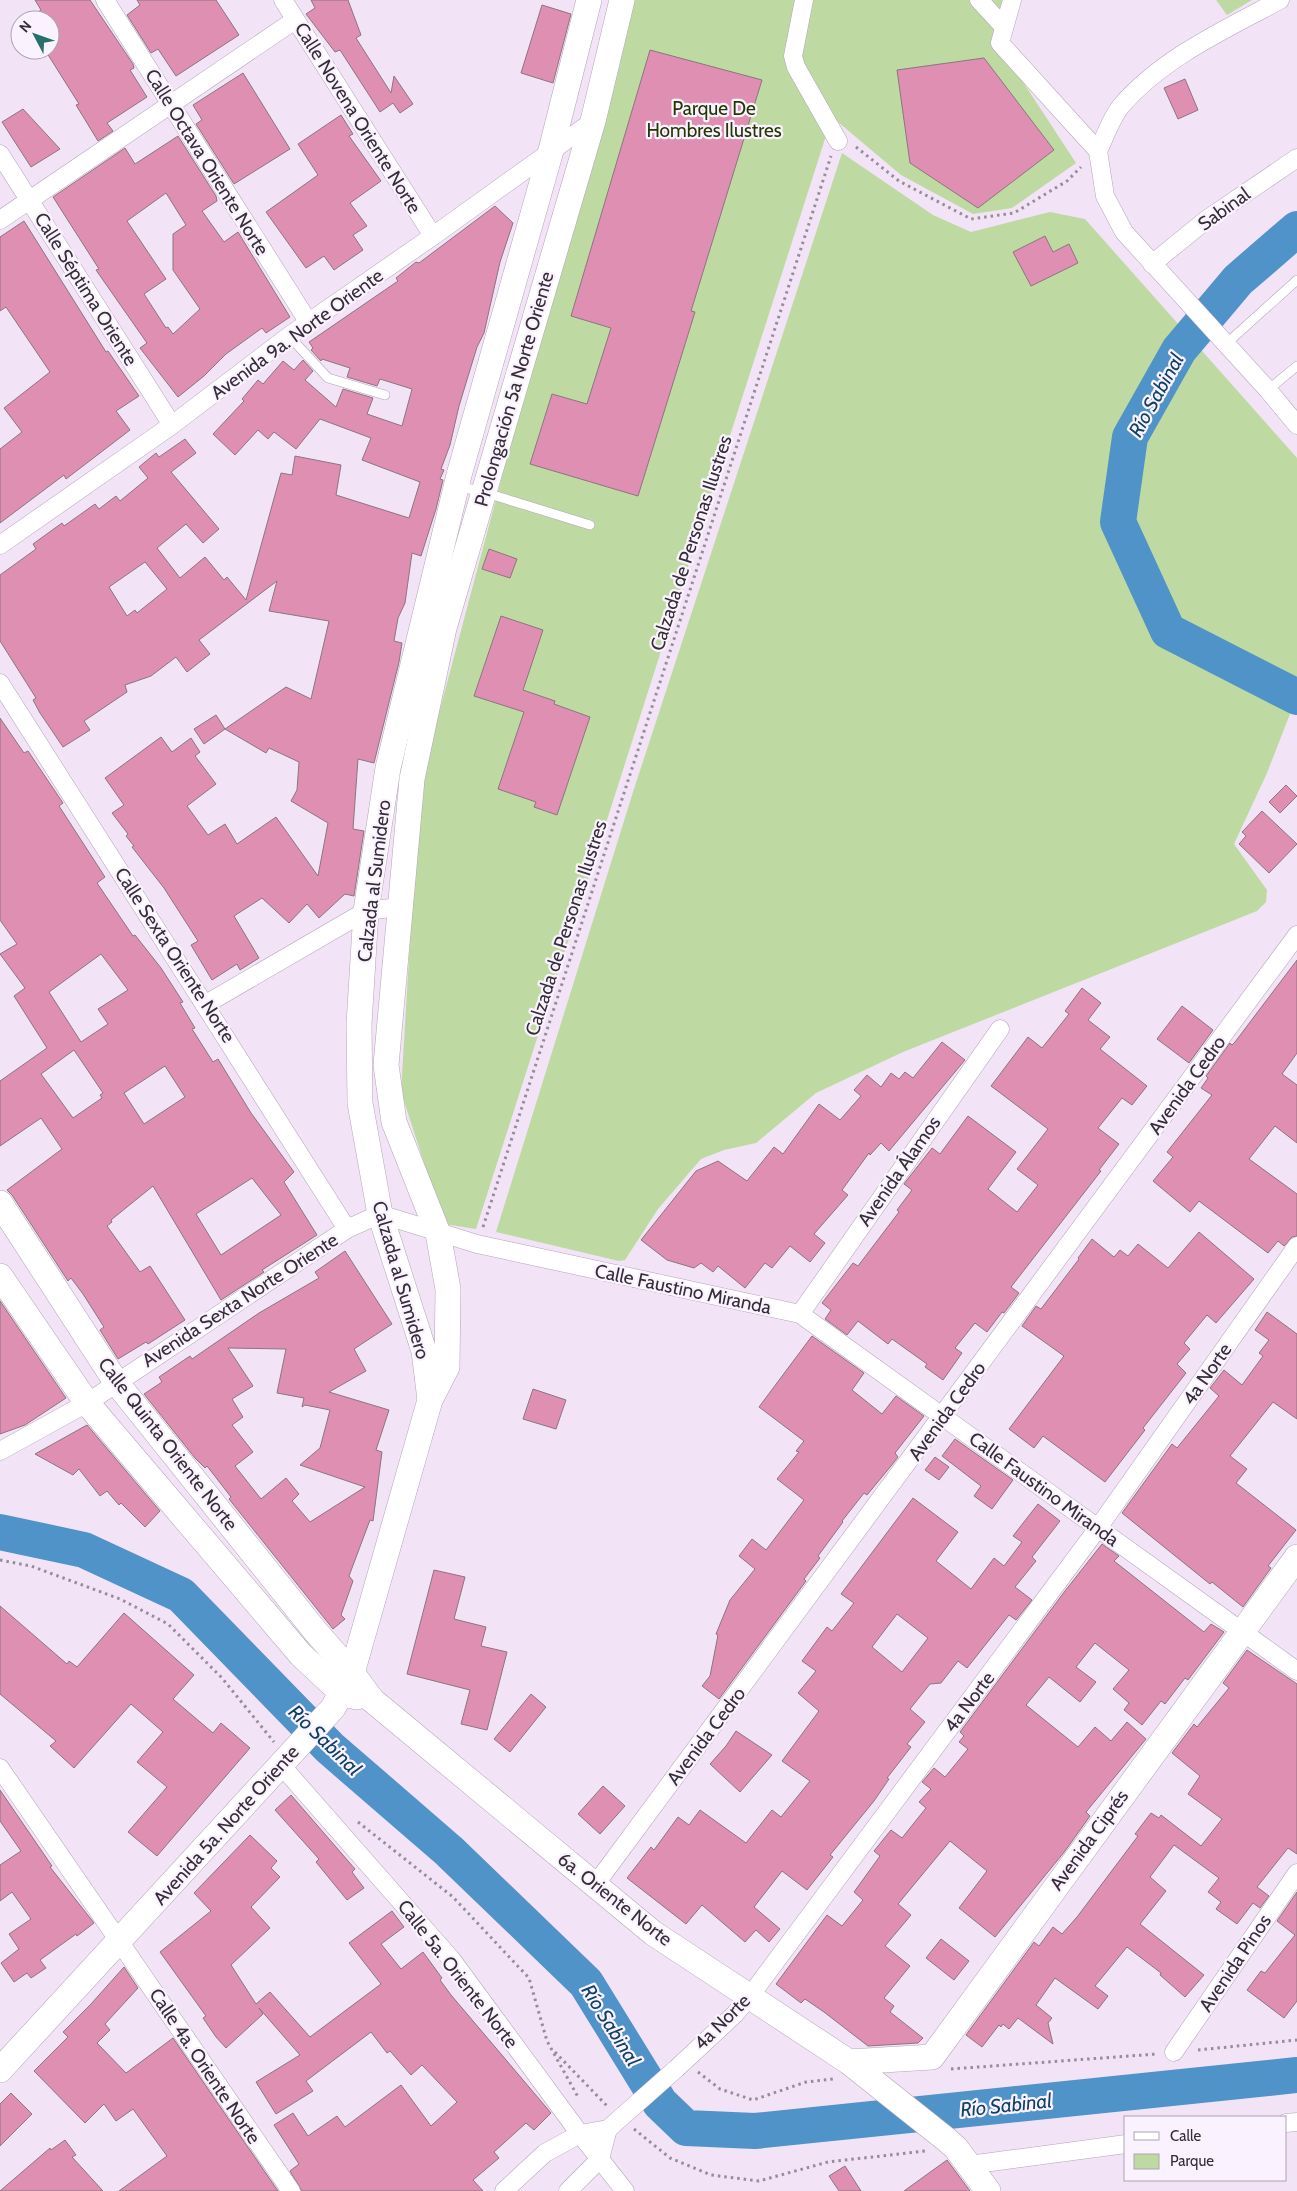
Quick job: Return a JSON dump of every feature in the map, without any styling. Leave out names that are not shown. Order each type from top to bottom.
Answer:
[{"type":"main road","name":"Prolongación 5a Norte Oriente","points":[[388,768],[457,486],[550,154],[589,0]]},
{"type":"main road","name":"Prolongación 5a Norte Oriente","points":[[412,779],[444,628],[593,121],[622,0]]},
{"type":"main road","name":"Calzada al Sumidero","points":[[388,768],[366,911],[359,1024],[360,1103],[380,1214],[424,1351],[430,1400]]},
{"type":"main road","name":"Calzada al Sumidero","points":[[412,779],[386,1065],[394,1122],[438,1233],[448,1289],[447,1367],[430,1400]]},
{"type":"main road","name":"Calle Quinta Oriente Norte","points":[[0,1203],[116,1382],[316,1632],[343,1692]]},
{"type":"main road","name":"Calle Quinta Oriente Norte","points":[[0,1276],[87,1403],[301,1655],[343,1692]]},
{"type":"main road","name":"Avenida 5a. Norte Oriente","points":[[0,2070],[286,1759],[343,1692],[430,1400]]},
{"type":"main road","name":"Avenida Ciprés","points":[[862,2073],[932,2057],[1240,1632],[1297,1557]]},
{"type":"main road","name":"6a. Oriente Norte","points":[[343,1692],[372,1700],[654,1933],[862,2073],[957,2151],[988,2191]]},
{"type":"street","name":"Calle Octava Oriente Norte","points":[[105,0],[308,323]]},
{"type":"street","name":"Calle Novena Oriente Norte","points":[[283,0],[433,236]]},
{"type":"street","points":[[804,0],[793,56],[796,67],[838,141]]},
{"type":"street","points":[[979,0],[1004,27]]},
{"type":"street","points":[[1012,0],[1000,43],[1098,151],[1105,196],[1124,232],[1211,326],[1297,425]]},
{"type":"street","points":[[1098,151],[1120,107],[1162,68],[1231,26],[1280,0]]},
{"type":"street","points":[[0,220],[295,20]]},
{"type":"street","name":"Avenida 9a. Norte Oriente","points":[[0,546],[172,425],[288,336],[550,154],[593,121]]},
{"type":"street","name":"Calle Séptima Oriente","points":[[0,154],[172,425]]},
{"type":"street","name":"Sabinal","points":[[1157,268],[1206,220],[1297,158]]},
{"type":"street","name":"Calle Sexta Oriente Norte","points":[[0,683],[348,1229]]},
{"type":"street","points":[[206,1004],[366,911],[399,908]]},
{"type":"street","name":"Avenida Cedro","points":[[595,1885],[1297,935]]},
{"type":"street","name":"Avenida Álamos","points":[[800,1314],[1000,1028]]},
{"type":"street","name":"Calle Faustino Miranda","points":[[380,1214],[477,1244],[800,1314],[1240,1632],[1297,1671]]},
{"type":"street","name":"Avenida Sexta Norte Oriente","points":[[0,1451],[87,1403],[348,1229],[380,1214]]},
{"type":"street","name":"4a Norte","points":[[618,2120],[734,2014],[750,1996],[1098,1528],[1297,1246]]},
{"type":"street","name":"Calle 5a. Oriente Norte","points":[[286,1759],[452,1960],[578,2131],[625,2191]]},
{"type":"street","name":"Calle 4a. Oriente Norte","points":[[0,1768],[291,2191]]},
{"type":"street","name":"Avenida Pinos","points":[[1174,2052],[1297,1873]]},
{"type":"street","points":[[504,2191],[545,2153],[578,2131],[618,2120]]},
{"type":"street","points":[[568,2191],[600,2159],[618,2120]]},
{"type":"street","points":[[957,2151],[1124,2144]]},
{"type":"lane","points":[[1226,344],[1297,280]]},
{"type":"lane","points":[[288,336],[328,378],[385,395]]},
{"type":"lane","points":[[1268,390],[1297,366]]},
{"type":"lane","points":[[457,486],[483,492],[590,525]]},
{"type":"path","points":[[838,141],[844,140],[899,181],[971,219],[1014,212],[1067,181],[1098,151]]},
{"type":"path","name":"Calzada de Personas Ilustres","points":[[477,1244],[831,156],[838,141]]},
{"type":"path","points":[[0,1560],[31,1566],[120,1599],[168,1624],[222,1678],[286,1759]]},
{"type":"path","points":[[352,1816],[381,1842],[453,1898],[529,1978],[547,2041],[579,2099],[578,2131]]},
{"type":"path","points":[[944,2070],[1174,2052],[1297,2040]]},
{"type":"path","points":[[552,2049],[618,2120],[670,2158],[711,2175],[759,2182],[828,2162],[957,2151]]},
{"type":"path","points":[[680,2064],[720,2089],[753,2100],[806,2082],[862,2073]]},
{"type":"green space","name":"Parque De Hombres Ilustres","points":[[629,0],[1006,0],[995,39],[1076,163],[1012,208],[973,214],[901,175],[832,117],[476,1229],[444,1224],[401,1092],[419,788]]},
{"type":"green space","points":[[1216,0],[1252,0],[1227,15]]},
{"type":"green space","points":[[842,153],[933,215],[971,232],[1050,212],[1085,219],[1297,458],[1297,696],[1267,773],[1234,844],[1267,890],[1266,902],[1257,911],[903,1052],[816,1093],[756,1143],[724,1150],[701,1159],[658,1209],[625,1260],[619,1261],[496,1232],[633,792]]},
{"type":"building","points":[[35,0],[90,0],[133,64],[134,68],[130,70],[147,97],[107,123],[113,131],[98,141],[76,105],[79,104],[51,60],[60,60],[60,10],[41,10]]},
{"type":"building","points":[[137,0],[216,0],[239,35],[176,76],[158,49],[151,53],[127,15],[140,5]]},
{"type":"building","points":[[311,0],[348,0],[361,35],[356,38],[391,93],[394,76],[413,104],[400,113],[393,103],[380,112],[340,50],[335,52],[306,14],[315,8]]},
{"type":"building","points":[[542,5],[571,14],[553,83],[521,73]]},
{"type":"building","points":[[650,50],[762,80],[691,311],[695,312],[638,496],[530,464],[552,394],[587,404],[611,328],[571,316]]},
{"type":"building","points":[[984,58],[1054,150],[978,208],[910,163],[897,70]]},
{"type":"building","points":[[243,73],[290,149],[234,184],[196,124],[202,120],[193,105]]},
{"type":"building","points":[[1185,79],[1198,110],[1178,119],[1164,88]]},
{"type":"building","points":[[23,109],[60,149],[31,167],[2,122]]},
{"type":"building","points":[[341,115],[353,134],[349,136],[381,181],[350,203],[367,226],[353,235],[363,250],[334,270],[324,256],[306,268],[266,212],[318,175],[298,144]]},
{"type":"building","points":[[178,136],[216,196],[217,201],[202,211],[224,242],[238,232],[290,317],[266,333],[262,328],[226,354],[204,376],[178,397],[140,348],[147,343],[96,270],[99,269],[53,197],[125,148],[135,164]],"holes":[[[166,193],[186,225],[173,234],[173,270],[200,309],[173,334],[168,327],[166,328],[144,294],[166,279],[127,221]]]},
{"type":"building","points":[[495,206],[513,223],[500,262],[484,333],[477,347],[459,406],[450,445],[441,469],[444,470],[440,479],[443,480],[436,509],[421,556],[412,553],[405,603],[398,618],[394,641],[402,643],[399,662],[374,763],[358,759],[353,829],[364,831],[354,896],[345,894],[319,918],[307,904],[289,923],[262,898],[234,916],[259,958],[240,970],[237,964],[212,980],[191,945],[198,941],[164,888],[132,847],[134,846],[126,836],[128,834],[112,813],[124,805],[105,778],[161,737],[172,752],[191,738],[200,752],[195,756],[216,784],[187,806],[208,835],[225,824],[237,844],[276,817],[318,876],[328,823],[291,801],[297,790],[299,762],[269,748],[266,753],[225,729],[286,687],[311,699],[329,621],[269,611],[277,581],[199,640],[210,654],[187,672],[176,657],[151,676],[125,685],[127,692],[84,721],[90,730],[63,747],[40,713],[33,700],[36,698],[0,641],[0,575],[36,549],[33,544],[62,523],[64,526],[95,504],[99,509],[116,496],[120,501],[148,478],[139,467],[156,453],[159,457],[185,439],[196,453],[171,472],[219,529],[203,543],[186,524],[157,548],[180,578],[205,557],[224,580],[227,577],[246,600],[281,473],[292,475],[295,456],[341,465],[336,495],[409,518],[420,482],[362,460],[371,438],[320,419],[296,449],[274,432],[268,439],[258,430],[235,455],[213,434],[244,401],[242,399],[258,380],[263,384],[283,361],[294,370],[303,360],[313,371],[305,380],[336,407],[343,389],[373,398],[367,414],[402,426],[412,389],[380,379],[377,386],[347,377],[350,368],[322,359],[321,361],[311,350],[313,348],[309,342],[398,281],[396,278],[416,262],[419,263]],"holes":[[[145,562],[167,589],[137,613],[135,610],[127,616],[109,587]]]},
{"type":"building","points":[[24,221],[106,352],[108,351],[139,396],[116,411],[130,430],[66,479],[64,475],[0,523],[0,449],[22,432],[4,408],[50,372],[6,307],[0,311],[0,237]]},
{"type":"building","points":[[1045,236],[1053,252],[1069,244],[1078,263],[1031,286],[1013,252]]},
{"type":"building","points":[[489,549],[517,559],[510,578],[482,569]]},
{"type":"building","points":[[501,616],[543,630],[523,690],[555,701],[554,704],[590,717],[557,815],[534,807],[536,802],[498,789],[524,712],[474,696]]},
{"type":"building","points":[[216,715],[225,729],[204,744],[194,729]]},
{"type":"building","points":[[0,718],[24,753],[28,751],[63,803],[59,806],[105,877],[97,883],[133,936],[135,935],[161,968],[183,1002],[180,1003],[195,1028],[192,1029],[213,1062],[218,1059],[251,1113],[294,1172],[284,1182],[317,1235],[262,1270],[264,1272],[221,1300],[153,1186],[111,1220],[112,1222],[107,1226],[140,1272],[150,1266],[185,1320],[148,1344],[146,1342],[118,1359],[100,1330],[104,1327],[83,1294],[71,1278],[68,1281],[7,1190],[62,1149],[41,1118],[0,1146],[0,1081],[47,1048],[14,996],[25,988],[0,954],[17,944],[0,920]],"holes":[[[101,954],[128,990],[98,1009],[108,1024],[81,1042],[49,992]],[[74,1050],[103,1093],[100,1095],[102,1098],[73,1118],[41,1074]],[[165,1066],[185,1097],[144,1124],[124,1093]],[[252,1178],[281,1215],[221,1255],[196,1214]]]},
{"type":"building","points":[[1286,785],[1297,796],[1280,813],[1269,802]]},
{"type":"building","points":[[1262,811],[1297,844],[1269,873],[1239,844],[1246,836],[1242,832]]},
{"type":"building","points":[[1297,960],[1297,1053],[1282,1074],[1297,1085],[1297,1143],[1275,1126],[1249,1159],[1297,1194],[1297,1236],[1292,1237],[1284,1246],[1278,1241],[1268,1253],[1199,1201],[1190,1212],[1153,1181],[1173,1157],[1167,1152],[1212,1095],[1201,1088],[1208,1078],[1206,1076],[1230,1043],[1232,1045],[1235,1042]]},
{"type":"building","points":[[1082,988],[1101,1003],[1088,1020],[1110,1037],[1100,1049],[1147,1086],[1132,1105],[1122,1098],[1098,1128],[1119,1144],[1099,1170],[1101,1171],[1011,1287],[1019,1293],[987,1332],[975,1323],[955,1348],[962,1353],[943,1380],[925,1367],[927,1364],[892,1339],[888,1344],[858,1321],[847,1335],[825,1319],[831,1310],[822,1303],[853,1263],[858,1266],[899,1212],[897,1210],[912,1190],[904,1184],[907,1180],[932,1148],[940,1154],[968,1116],[1016,1152],[988,1189],[1017,1212],[1038,1185],[1017,1169],[1048,1129],[991,1086],[1028,1037],[1042,1048],[1069,1014],[1065,1011]]},
{"type":"building","points":[[1182,1006],[1213,1030],[1189,1063],[1157,1039]]},
{"type":"building","points":[[942,1042],[965,1060],[889,1151],[881,1143],[870,1155],[869,1153],[842,1190],[848,1195],[814,1234],[825,1243],[810,1262],[790,1246],[772,1268],[765,1263],[745,1288],[718,1266],[713,1272],[701,1263],[694,1268],[667,1260],[641,1240],[696,1171],[718,1161],[747,1181],[774,1147],[783,1154],[819,1104],[840,1120],[861,1096],[854,1090],[867,1075],[881,1087],[891,1073],[899,1079],[905,1072],[913,1078]]},
{"type":"building","points":[[1199,1232],[1254,1279],[1216,1323],[1207,1315],[1184,1343],[1190,1349],[1177,1364],[1186,1373],[1143,1428],[1145,1430],[1105,1482],[1043,1436],[1034,1448],[1009,1429],[1064,1356],[1022,1326],[1036,1306],[1041,1309],[1092,1239],[1114,1257],[1120,1250],[1128,1256],[1138,1244],[1168,1268]]},
{"type":"building","points":[[345,1251],[392,1324],[354,1349],[366,1371],[329,1392],[389,1410],[376,1450],[382,1452],[373,1521],[370,1520],[349,1576],[353,1581],[341,1615],[345,1619],[333,1629],[229,1499],[231,1497],[207,1466],[205,1468],[195,1458],[144,1394],[162,1382],[159,1377],[190,1356],[192,1359],[259,1313],[319,1278],[315,1272]],"holes":[[[228,1348],[286,1349],[277,1393],[304,1398],[302,1407],[305,1405],[330,1410],[320,1448],[300,1465],[365,1487],[310,1522],[292,1501],[299,1494],[286,1478],[261,1499],[235,1466],[253,1452],[232,1425],[243,1417],[232,1399],[253,1386]]]},
{"type":"building","points":[[0,1301],[66,1398],[25,1425],[0,1434]]},
{"type":"building","points":[[1267,1312],[1297,1334],[1297,1419],[1273,1402],[1230,1456],[1247,1469],[1236,1483],[1296,1530],[1268,1566],[1271,1568],[1243,1607],[1212,1582],[1210,1584],[1122,1513],[1172,1444],[1177,1448],[1219,1396],[1210,1388],[1224,1370],[1242,1385],[1263,1356],[1259,1353],[1269,1340],[1255,1330]]},
{"type":"building","points":[[812,1336],[864,1373],[852,1390],[882,1414],[896,1396],[924,1416],[895,1453],[898,1457],[891,1466],[867,1495],[864,1493],[842,1521],[818,1556],[820,1558],[804,1579],[806,1581],[719,1699],[702,1686],[710,1676],[718,1635],[716,1634],[730,1600],[755,1569],[739,1556],[752,1539],[766,1550],[804,1500],[777,1479],[799,1452],[796,1451],[804,1441],[759,1407]]},
{"type":"building","points":[[533,1389],[566,1400],[556,1429],[523,1419]]},
{"type":"building","points":[[87,1425],[160,1511],[145,1527],[121,1503],[119,1505],[107,1491],[100,1496],[79,1469],[73,1475],[35,1454]]},
{"type":"building","points":[[955,1439],[1013,1480],[992,1509],[974,1496],[981,1486],[942,1456]]},
{"type":"building","points":[[935,1457],[949,1467],[939,1480],[925,1470]]},
{"type":"building","points":[[913,1498],[958,1532],[936,1561],[971,1589],[994,1558],[1004,1566],[1022,1542],[1013,1536],[1038,1504],[1060,1521],[1032,1557],[1036,1561],[1015,1587],[1032,1600],[1016,1620],[1009,1615],[967,1668],[958,1661],[941,1683],[930,1684],[910,1709],[925,1722],[907,1744],[911,1747],[887,1778],[889,1779],[874,1801],[830,1855],[833,1857],[807,1890],[782,1871],[754,1907],[780,1929],[769,1942],[756,1930],[745,1942],[702,1905],[686,1924],[627,1878],[651,1847],[654,1850],[678,1817],[689,1825],[700,1810],[746,1843],[772,1810],[781,1817],[810,1781],[782,1761],[819,1711],[798,1693],[816,1671],[802,1661],[827,1627],[832,1631],[854,1603],[841,1594]],"holes":[[[897,1614],[928,1638],[902,1672],[872,1647]]]},
{"type":"building","points":[[1102,1544],[1119,1556],[1114,1561],[1204,1632],[1211,1624],[1224,1632],[1188,1680],[1185,1678],[1165,1704],[1161,1701],[1142,1725],[1124,1710],[1129,1703],[1113,1689],[1129,1670],[1095,1643],[1076,1667],[1096,1682],[1080,1702],[1049,1677],[1026,1705],[1078,1747],[1095,1727],[1111,1741],[1127,1722],[1146,1739],[1086,1812],[1090,1816],[1065,1851],[995,1937],[959,1908],[987,1871],[950,1841],[898,1904],[911,1915],[885,1946],[910,1966],[884,1998],[894,2006],[890,2012],[923,2038],[918,2043],[868,2046],[805,1999],[801,2003],[776,1984],[827,1915],[842,1926],[863,1900],[854,1892],[880,1856],[874,1851],[891,1830],[902,1838],[926,1808],[919,1802],[931,1789],[922,1782],[934,1768],[945,1777],[968,1749],[959,1742],[964,1736],[960,1732]]},
{"type":"building","points":[[434,1570],[465,1577],[454,1619],[486,1627],[481,1646],[507,1652],[487,1730],[461,1724],[470,1690],[407,1674]]},
{"type":"building","points":[[0,1606],[67,1664],[69,1661],[77,1667],[124,1613],[194,1675],[173,1699],[213,1733],[221,1723],[250,1748],[157,1856],[128,1832],[167,1787],[137,1762],[163,1732],[131,1704],[74,1768],[50,1746],[56,1741],[0,1694]]},
{"type":"building","points":[[1247,1650],[1297,1684],[1297,1854],[1288,1848],[1257,1887],[1269,1896],[1260,1908],[1253,1903],[1237,1924],[1216,1909],[1221,1902],[1208,1892],[1219,1878],[1174,1845],[1150,1877],[1166,1891],[1140,1924],[1204,1975],[1185,1997],[1160,1975],[1161,1973],[1127,1947],[1095,1986],[1108,1996],[1098,2009],[1055,1978],[1036,2005],[1052,2018],[1048,2023],[1053,2044],[1018,2018],[1009,2029],[1003,2024],[1001,2027],[999,2025],[982,2047],[966,2035],[1034,1942],[1039,1946],[1053,1927],[1062,1934],[1077,1917],[1138,1836],[1135,1834],[1151,1813],[1159,1818],[1161,1815],[1201,1846],[1222,1819],[1188,1794],[1200,1776],[1172,1753],[1194,1724],[1197,1727],[1229,1688],[1223,1683]]},
{"type":"building","points":[[531,1694],[546,1707],[510,1752],[494,1739]]},
{"type":"building","points":[[736,1731],[772,1755],[740,1792],[710,1764]]},
{"type":"building","points":[[603,1786],[625,1806],[600,1834],[578,1814]]},
{"type":"building","points":[[0,1790],[52,1866],[50,1867],[94,1923],[40,1960],[46,1968],[31,1978],[27,1973],[14,1982],[1,1963],[19,1949],[9,1934],[31,1919],[12,1892],[0,1901],[0,1865],[21,1851],[0,1821]]},
{"type":"building","points":[[291,1795],[355,1869],[352,1872],[364,1888],[347,1900],[316,1862],[319,1859],[275,1810]]},
{"type":"building","points":[[250,1835],[277,1861],[271,1868],[280,1877],[251,1907],[270,1928],[231,1965],[256,2004],[270,1992],[310,2037],[381,1984],[349,1943],[392,1911],[404,1927],[381,1944],[401,1969],[423,1952],[442,1978],[440,1980],[451,1995],[551,2113],[534,2130],[526,2123],[494,2152],[499,2158],[473,2180],[483,2191],[302,2191],[290,2171],[299,2164],[274,2125],[293,2113],[308,2136],[337,2116],[345,2127],[401,2085],[431,2126],[457,2102],[422,2065],[411,2075],[390,2051],[387,2053],[371,2032],[306,2081],[313,2091],[276,2114],[256,2082],[300,2055],[259,2008],[263,2014],[226,2048],[216,2037],[203,2018],[206,2016],[160,1952],[211,1911],[194,1893]]},
{"type":"building","points":[[1297,1892],[1297,2001],[1284,2018],[1247,1990],[1261,1971],[1265,1973],[1295,1935],[1277,1921]]},
{"type":"building","points":[[941,1939],[969,1961],[954,1980],[926,1958]]},
{"type":"building","points":[[124,1967],[138,1988],[105,2024],[110,2030],[97,2043],[126,2073],[173,2038],[278,2191],[119,2191],[167,2156],[133,2109],[116,2121],[104,2104],[85,2123],[34,2071],[68,2037],[63,2032]]},
{"type":"building","points":[[11,2093],[32,2114],[0,2146],[0,2104]]},
{"type":"building","points":[[65,2140],[76,2155],[72,2157],[103,2191],[0,2191],[50,2148],[51,2150]]},
{"type":"building","points":[[947,2160],[970,2191],[904,2191]]},
{"type":"building","points":[[845,2166],[861,2191],[839,2191],[829,2176]]},
{"type":"waterway","name":"Río Sabinal","points":[[1297,229],[1238,280],[1179,350],[1130,437],[1118,522],[1168,631],[1297,697]]},
{"type":"waterway","name":"Río Sabinal","points":[[0,1532],[84,1550],[181,1595],[330,1748],[449,1851],[586,1983],[660,2103],[686,2128],[755,2131],[1297,2075]]}]
